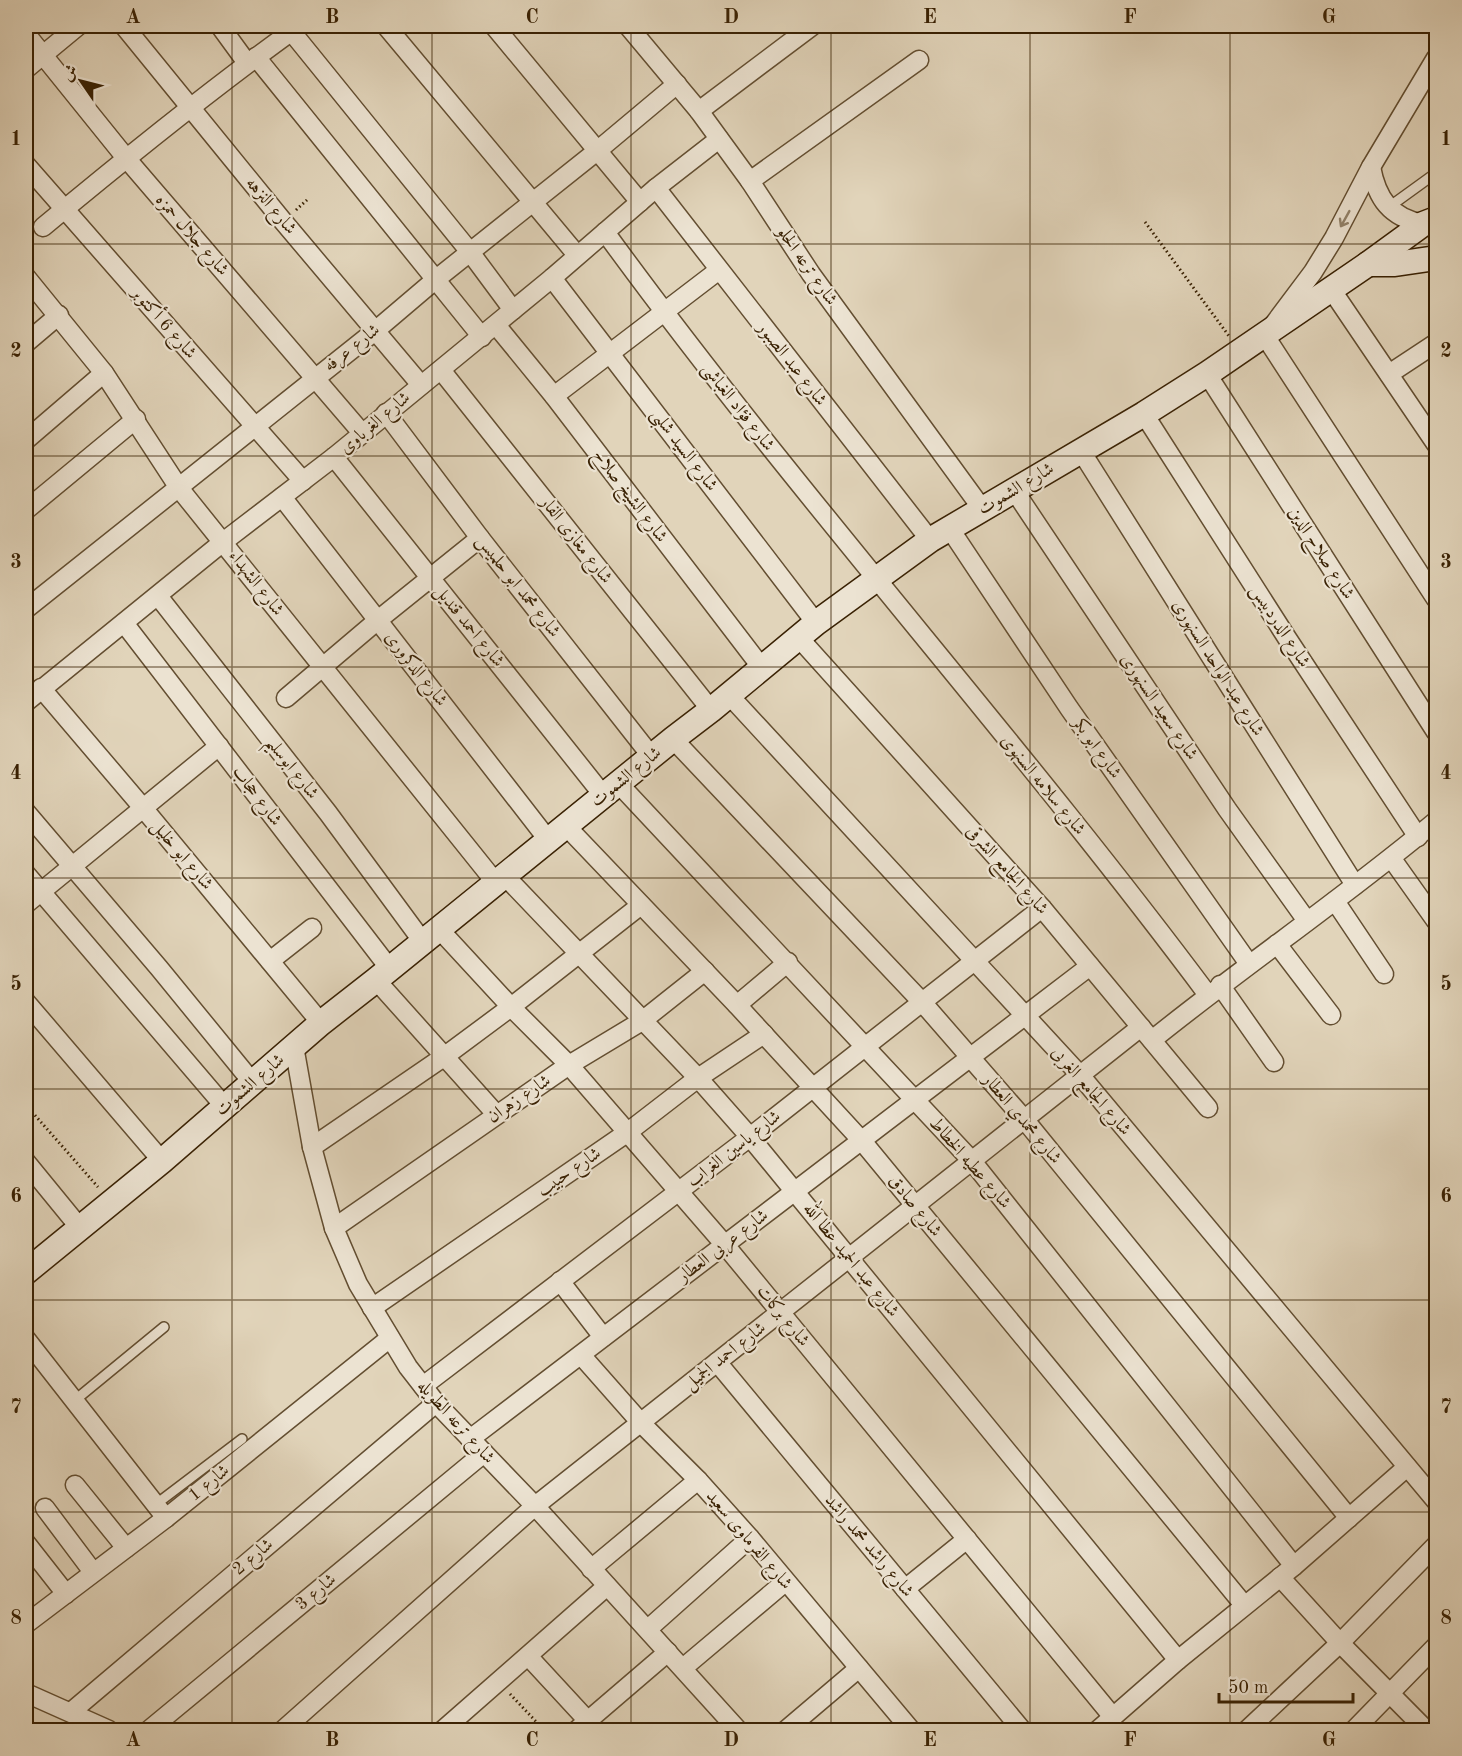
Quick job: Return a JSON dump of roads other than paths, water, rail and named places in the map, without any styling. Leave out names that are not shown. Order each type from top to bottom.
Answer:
[{"type":"street","points":[[26,69],[78,26]]},
{"type":"street","name":"شارع النزهه","points":[[124,26],[190,109],[421,385]]},
{"type":"street","name":"شارع الشيخ صلاح","points":[[219,26],[251,60],[435,280],[554,396],[762,669]]},
{"type":"street","points":[[386,26],[577,255]]},
{"type":"street","points":[[494,26],[640,202]]},
{"type":"street","points":[[699,111],[812,26]]},
{"type":"street","points":[[43,227],[126,158],[296,27],[513,310]]},
{"type":"street","name":"شارع ترعه الحلو","points":[[638,29],[750,181],[811,274],[983,510]]},
{"type":"street","name":"شارع جلال حمزه","points":[[26,34],[126,158],[362,433]]},
{"type":"street","name":"شارع الشموت","points":[[1265,336],[1324,255],[1371,166],[1437,58]]},
{"type":"street","points":[[750,181],[919,60]]},
{"type":"street","name":"شارع عرفه","points":[[26,609],[375,331],[677,84]]},
{"type":"street","name":"شارع الغرباوى","points":[[26,702],[223,542],[334,457],[489,331],[656,188],[719,139]]},
{"type":"street","name":"شارع 6 أكتوبر","points":[[26,165],[303,482]]},
{"type":"street","points":[[1371,166],[1376,189],[1389,207]]},
{"type":"street","name":"شارع عبد الصبور","points":[[656,188],[719,270],[940,534]]},
{"type":"street","name":"شارع الشموت","points":[[1389,207],[1399,216],[1430,222]]},
{"type":"street","name":"شارع الشموت","points":[[26,1272],[162,1161],[321,1023],[501,880],[673,738],[762,669],[807,630],[875,579],[940,534],[1144,414],[1207,374],[1430,222]]},
{"type":"street","name":"شارع فؤاد الغباشى","points":[[605,232],[663,313],[875,579]]},
{"type":"street","points":[[1368,264],[1395,264],[1437,258]]},
{"type":"street","points":[[554,396],[719,270]]},
{"type":"street","name":"شارع الشهداء","points":[[26,277],[104,372],[179,488],[323,667],[501,880]]},
{"type":"street","name":"شارع السيد شلبى","points":[[552,278],[610,353],[807,630]]},
{"type":"street","points":[[1332,289],[1437,444]]},
{"type":"street","points":[[26,343],[59,315]]},
{"type":"street","points":[[1265,336],[1437,599]]},
{"type":"street","points":[[1389,374],[1437,343]]},
{"type":"street","name":"شارع مغازى الفار","points":[[441,370],[711,710]]},
{"type":"street","points":[[26,440],[104,372]]},
{"type":"street","name":"شارع صلاح الدين","points":[[1207,374],[1433,719]]},
{"type":"street","name":"شارع محمد ابو حلميس","points":[[386,413],[480,538],[652,757]]},
{"type":"street","name":"شارع الدردبيس","points":[[1144,414],[1418,837]]},
{"type":"street","points":[[26,510],[136,419]]},
{"type":"street","name":"شارع عبد الواحد السنهورى","points":[[1081,451],[1355,885]]},
{"type":"street","name":"شارع احمد قنديل","points":[[334,457],[431,578],[611,789]]},
{"type":"street","name":"شارع سعيد السنهورى","points":[[1014,490],[1220,799],[1307,921]]},
{"type":"street","name":"شارع الدكرورى","points":[[282,497],[378,620],[558,833]]},
{"type":"street","name":"شارع ابو بكر","points":[[940,534],[1069,708],[1249,964]]},
{"type":"street","points":[[286,698],[480,538]]},
{"type":"street","name":"شارع سلامه السنهوى","points":[[875,579],[1160,931],[1214,990],[1274,1062]]},
{"type":"street","name":"شارع ابوسليم","points":[[158,596],[328,813],[431,936]]},
{"type":"street","name":"شارع حجاب","points":[[124,623],[219,746],[383,975],[445,1056],[496,1114]]},
{"type":"street","name":"شارع الجامع الشرقى","points":[[807,630],[1208,1108]]},
{"type":"street","name":"شارع ابو خليل","points":[[41,688],[144,808],[321,1023]]},
{"type":"street","name":"شارع الجامع الغربى","points":[[729,695],[1080,1075],[1437,1501]]},
{"type":"street","name":"شارع محمدي العطار","points":[[673,738],[922,1002],[1024,1119],[1348,1518]]},
{"type":"street","points":[[26,904],[219,746]]},
{"type":"street","name":"شارع عطيه الخطاط","points":[[611,789],[788,962],[972,1161],[1340,1643],[1426,1731]]},
{"type":"street","points":[[26,812],[253,1083]]},
{"type":"street","name":"شارع احمد الجميل","points":[[283,1731],[535,1506],[1024,1119],[1080,1075],[1214,990],[1392,859],[1437,821]]},
{"type":"street","name":"شارع صادق","points":[[558,833],[641,905],[862,1140],[1244,1605]]},
{"type":"street","points":[[1392,859],[1437,921]]},
{"type":"street","points":[[26,874],[225,1107]]},
{"type":"street","name":"شارع عبد الحميد عطا الله","points":[[501,880],[578,954],[698,1078],[750,1137],[1178,1660]]},
{"type":"street","points":[[1335,901],[1384,974]]},
{"type":"street","points":[[312,1147],[445,1056],[641,905]]},
{"type":"street","name":"شارع ياسين الغراب","points":[[423,1386],[750,1137],[1042,908]]},
{"type":"street","points":[[270,961],[312,928]]},
{"type":"street","name":"شارع بركات","points":[[431,936],[511,1007],[569,1065],[628,1132],[725,1245],[1113,1717]]},
{"type":"street","points":[[1277,944],[1331,1015]]},
{"type":"street","points":[[737,1005],[788,962]]},
{"type":"street","name":"شارع عربى العطار","points":[[470,1439],[1090,966]]},
{"type":"street","name":"شارع زهران","points":[[334,1228],[496,1114],[569,1065],[642,1021],[705,971]]},
{"type":"street","points":[[26,1002],[162,1161]]},
{"type":"street","name":"شارع حبيب","points":[[372,1308],[628,1132],[698,1078],[764,1034]]},
{"type":"street","name":"شارع ترعه الطويله","points":[[294,1046],[312,1147],[334,1228],[358,1284],[390,1338],[436,1403],[648,1629],[733,1729]]},
{"type":"street","points":[[26,1162],[80,1228]]},
{"type":"street","points":[[560,1281],[603,1337]]},
{"type":"street","name":"شارع 1","points":[[27,1620],[66,1594],[126,1548],[160,1511],[390,1338]]},
{"type":"street","points":[[26,1339],[160,1511]]},
{"type":"street","name":"شارع الفرماوى سعيد","points":[[581,1355],[640,1423],[698,1480],[750,1538],[911,1731]]},
{"type":"street","name":"شارع راشد محمد راشد","points":[[717,1362],[1022,1731]]},
{"type":"street","name":"شارع 2","points":[[71,1712],[436,1403]]},
{"type":"street","name":"شارع 3","points":[[149,1731],[484,1454]]},
{"type":"street","points":[[1098,1731],[1178,1660],[1287,1571],[1407,1467]]},
{"type":"street","points":[[591,1569],[698,1480]]},
{"type":"street","points":[[75,1485],[126,1548]]},
{"type":"street","points":[[45,1508],[93,1572]]},
{"type":"street","points":[[648,1629],[750,1538]]},
{"type":"street","points":[[905,1589],[967,1539]]},
{"type":"street","points":[[26,1543],[66,1594]]},
{"type":"street","points":[[1247,1731],[1340,1643],[1437,1545]]},
{"type":"street","points":[[683,1668],[785,1582]]},
{"type":"street","points":[[443,1731],[607,1586]]},
{"type":"street","points":[[1354,1731],[1437,1646]]},
{"type":"street","points":[[528,1656],[582,1726],[668,1652]]},
{"type":"street","points":[[786,1731],[859,1668]]},
{"type":"street","points":[[26,1693],[109,1731]]},
{"type":"lane","points":[[1389,207],[1437,173]]},
{"type":"lane","points":[[74,1401],[164,1326]]},
{"type":"lane","points":[[160,1511],[243,1438]]}]
